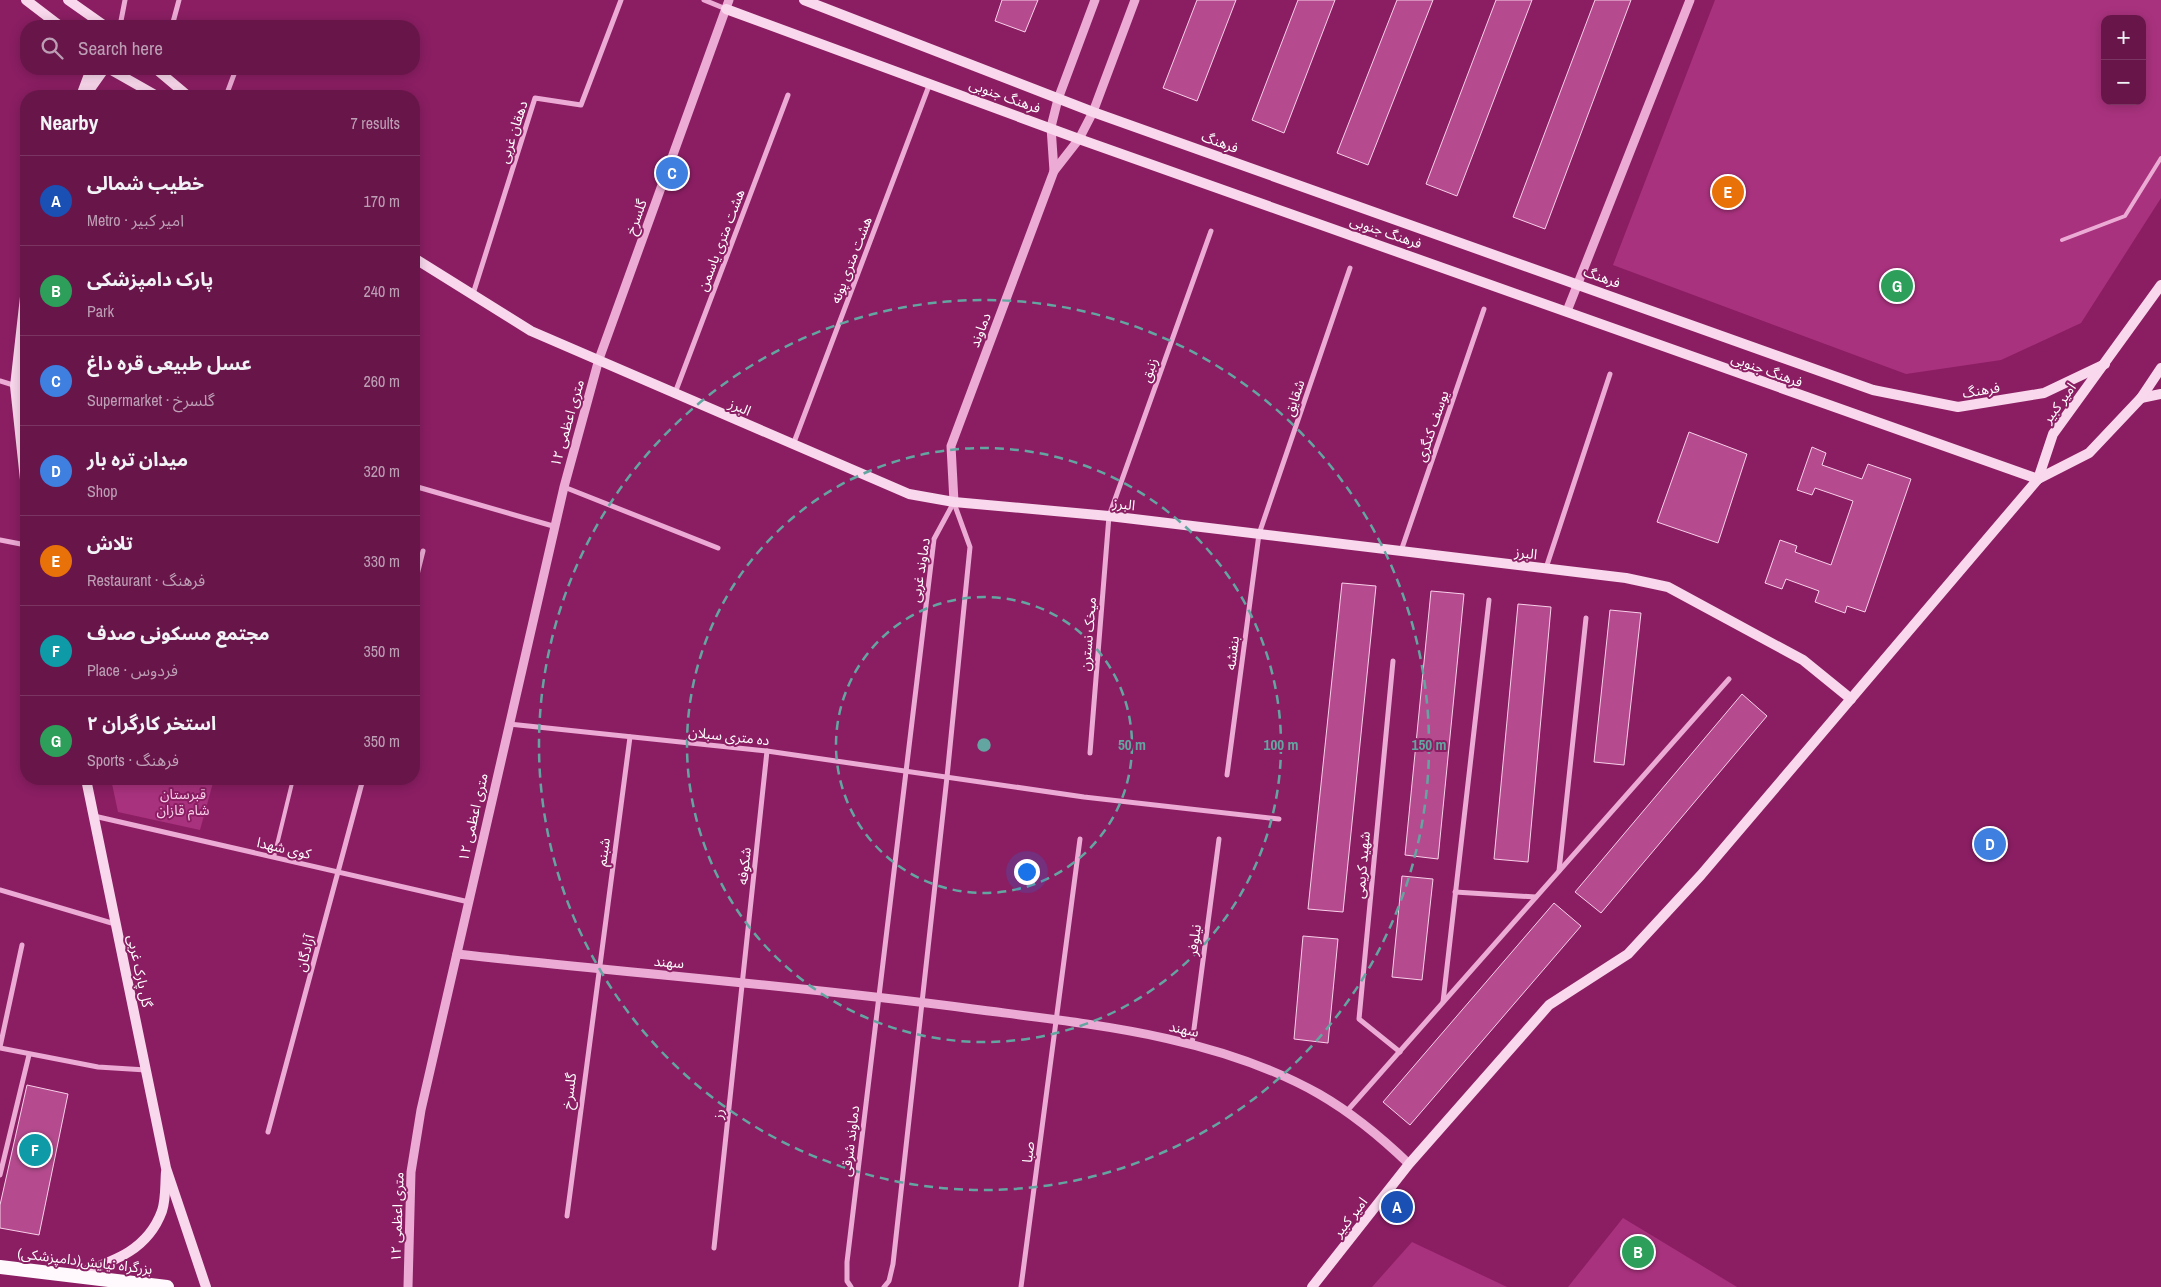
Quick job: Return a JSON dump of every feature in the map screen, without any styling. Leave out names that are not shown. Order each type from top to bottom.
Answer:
[{"type":"highway","name":"بزرگراه نیایش(دامپزشکی)","points":[[0,1267],[166,1287]]},
{"type":"main road","points":[[26,0],[52,20]]},
{"type":"main road","points":[[68,0],[96,20]]},
{"type":"main road","name":"فرهنگ","points":[[804,0],[1093,112],[1873,390],[1958,407],[2044,393],[2105,364]]},
{"type":"main road","name":"فرهنگ جنوبی","points":[[727,4],[1079,139],[2038,479]]},
{"type":"main road","points":[[83,90],[89,75]]},
{"type":"main road","points":[[89,90],[97,75]]},
{"type":"main road","points":[[123,75],[147,90]]},
{"type":"main road","points":[[165,75],[181,90]]},
{"type":"main road","name":"البرز","points":[[420,262],[531,331],[909,494],[954,502],[1109,516],[1626,578],[1668,587],[1803,660],[1851,699]]},
{"type":"main road","name":"امیر کبیر","points":[[1312,1287],[1410,1164],[1550,1005],[1628,954],[1701,875],[2038,479],[2053,434],[2161,285]]},
{"type":"main road","points":[[20,341],[15,386],[20,433]]},
{"type":"main road","points":[[2038,479],[2089,453],[2141,398],[2161,368]]},
{"type":"main road","points":[[2141,398],[2161,394]]},
{"type":"main road","name":"گل پارک غربی","points":[[87,785],[166,1168]]},
{"type":"main road","points":[[72,1276],[120,1259],[147,1238],[162,1210],[166,1168]]},
{"type":"main road","points":[[166,1168],[206,1287]]},
{"type":"street","points":[[121,20],[124,0]]},
{"type":"street","points":[[174,20],[179,0]]},
{"type":"street","name":"دهقان غربی","points":[[473,295],[535,98],[581,105],[621,0]]},
{"type":"street","points":[[704,0],[727,4]]},
{"type":"street","points":[[1054,170],[1050,127],[1058,98],[1095,0]]},
{"type":"street","points":[[1054,170],[1079,139],[1093,112],[1135,0]]},
{"type":"street","points":[[1567,311],[1690,0]]},
{"type":"street","name":"گلسرخ","points":[[599,359],[727,4]]},
{"type":"street","points":[[228,90],[234,75]]},
{"type":"street","name":"هشت متری پونه","points":[[792,445],[930,83]]},
{"type":"street","name":"هشت متری یاسمن","points":[[675,393],[788,95]]},
{"type":"street","name":"دماوند","points":[[954,502],[951,446],[1054,170]]},
{"type":"street","name":"زنبق","points":[[1109,516],[1211,231]]},
{"type":"street","name":"شقایق","points":[[1259,534],[1350,268]]},
{"type":"street","name":"یوسف کنگری","points":[[1400,551],[1484,309]]},
{"type":"street","name":"۱۲ متری اعظمی","points":[[408,1287],[411,1172],[421,1110],[554,526],[599,359]]},
{"type":"street","points":[[1546,569],[1610,374]]},
{"type":"street","points":[[0,381],[20,387]]},
{"type":"street","points":[[564,487],[718,548]]},
{"type":"street","points":[[420,488],[554,526]]},
{"type":"street","points":[[884,1287],[889,1281],[893,1264],[947,777],[970,547],[954,502]]},
{"type":"street","name":"دماوند غربی","points":[[879,997],[934,539],[954,502]]},
{"type":"street","name":"میخک نسترن","points":[[1090,753],[1109,516]]},
{"type":"street","name":"بنفشه","points":[[1227,775],[1259,534]]},
{"type":"street","points":[[0,540],[20,544]]},
{"type":"street","points":[[420,563],[423,551]]},
{"type":"street","points":[[1443,1002],[1489,600]]},
{"type":"street","points":[[1559,871],[1586,618]]},
{"type":"street","name":"شهید کریمی","points":[[1393,661],[1359,1019],[1400,1052]]},
{"type":"street","points":[[1347,1111],[1729,679]]},
{"type":"street","name":"ده متری سبلان","points":[[508,724],[768,751],[1084,797],[1279,818]]},
{"type":"street","name":"شبنم","points":[[598,969],[630,737]]},
{"type":"street","name":"شکوفه","points":[[744,983],[768,751]]},
{"type":"street","name":"آزادگان","points":[[268,1132],[362,785]]},
{"type":"street","name":"کوی شهدا","points":[[94,816],[469,902]]},
{"type":"street","points":[[1056,1020],[1080,839]]},
{"type":"street","name":"نیلوفر","points":[[1192,1044],[1219,839]]},
{"type":"street","points":[[0,890],[116,924]]},
{"type":"street","points":[[1456,892],[1536,897]]},
{"type":"street","points":[[22,945],[0,1048],[98,1067],[146,1070]]},
{"type":"street","name":"سهند","points":[[457,954],[921,1002],[1056,1020],[1192,1044],[1260,1068],[1318,1093],[1347,1111],[1410,1164]]},
{"type":"street","name":"گلسرخ","points":[[567,1216],[598,969]]},
{"type":"street","name":"رز","points":[[714,1248],[744,983]]},
{"type":"street","name":"دماوند شرقی","points":[[852,1287],[847,1280],[847,1262],[879,997]]},
{"type":"street","name":"صبا","points":[[1021,1287],[1056,1020]]},
{"type":"street","points":[[0,1175],[29,1055]]},
{"type":"lane","points":[[2062,240],[2125,216],[2161,158]]},
{"type":"lane","points":[[274,857],[292,785]]},
{"type":"green space","points":[[1715,0],[2161,0],[2161,198],[2081,323],[2001,360],[1906,374],[1613,265]]},
{"type":"green space","name":"قبرستان شام قازان","points":[[112,785],[212,785],[200,830],[118,812]]},
{"type":"green space","points":[[1623,1218],[1737,1287],[1568,1287]]},
{"type":"green space","points":[[1412,1242],[1507,1287],[1372,1287]]},
{"type":"building","points":[[1002,0],[1038,0],[1025,32],[995,21]]},
{"type":"building","points":[[1197,0],[1236,0],[1197,101],[1163,88]]},
{"type":"building","points":[[1298,0],[1335,0],[1284,133],[1252,120]]},
{"type":"building","points":[[1397,0],[1433,0],[1368,165],[1337,153]]},
{"type":"building","points":[[1496,0],[1532,0],[1457,196],[1426,184]]},
{"type":"building","points":[[1595,0],[1631,0],[1545,229],[1513,217]]},
{"type":"building","points":[[1689,432],[1747,454],[1718,543],[1657,522]]},
{"type":"building","points":[[1812,447],[1826,453],[1822,465],[1862,479],[1868,464],[1911,479],[1865,612],[1847,606],[1845,613],[1815,602],[1819,591],[1786,579],[1782,589],[1765,583],[1780,540],[1797,546],[1795,552],[1831,565],[1853,501],[1815,488],[1812,495],[1797,490]]},
{"type":"building","points":[[1342,583],[1376,586],[1343,912],[1308,909]]},
{"type":"building","points":[[1431,591],[1464,594],[1438,859],[1405,855]]},
{"type":"building","points":[[1518,604],[1551,607],[1528,862],[1494,859]]},
{"type":"building","points":[[1610,610],[1641,613],[1624,765],[1594,762]]},
{"type":"building","points":[[1742,694],[1767,716],[1601,913],[1575,892]]},
{"type":"building","points":[[1402,876],[1433,879],[1422,980],[1392,977]]},
{"type":"building","points":[[1554,903],[1581,926],[1410,1125],[1383,1102]]},
{"type":"building","points":[[1303,936],[1338,939],[1328,1043],[1294,1039]]},
{"type":"building","points":[[27,1085],[68,1094],[39,1235],[0,1228],[0,1205]]},
{"type":"place","name":"عسل طبیعی قره داغ","points":[[672,173]]},
{"type":"place","name":"تلاش","points":[[1728,192]]},
{"type":"place","name":"استخر کارگران ۲","points":[[1897,286]]},
{"type":"place","name":"میدان تره بار","points":[[1990,844]]},
{"type":"place","name":"مجتمع مسکونی صدف","points":[[35,1150]]},
{"type":"place","name":"خطیب شمالی","points":[[1397,1207]]},
{"type":"place","name":"پارک دامپزشکی","points":[[1638,1252]]}]
